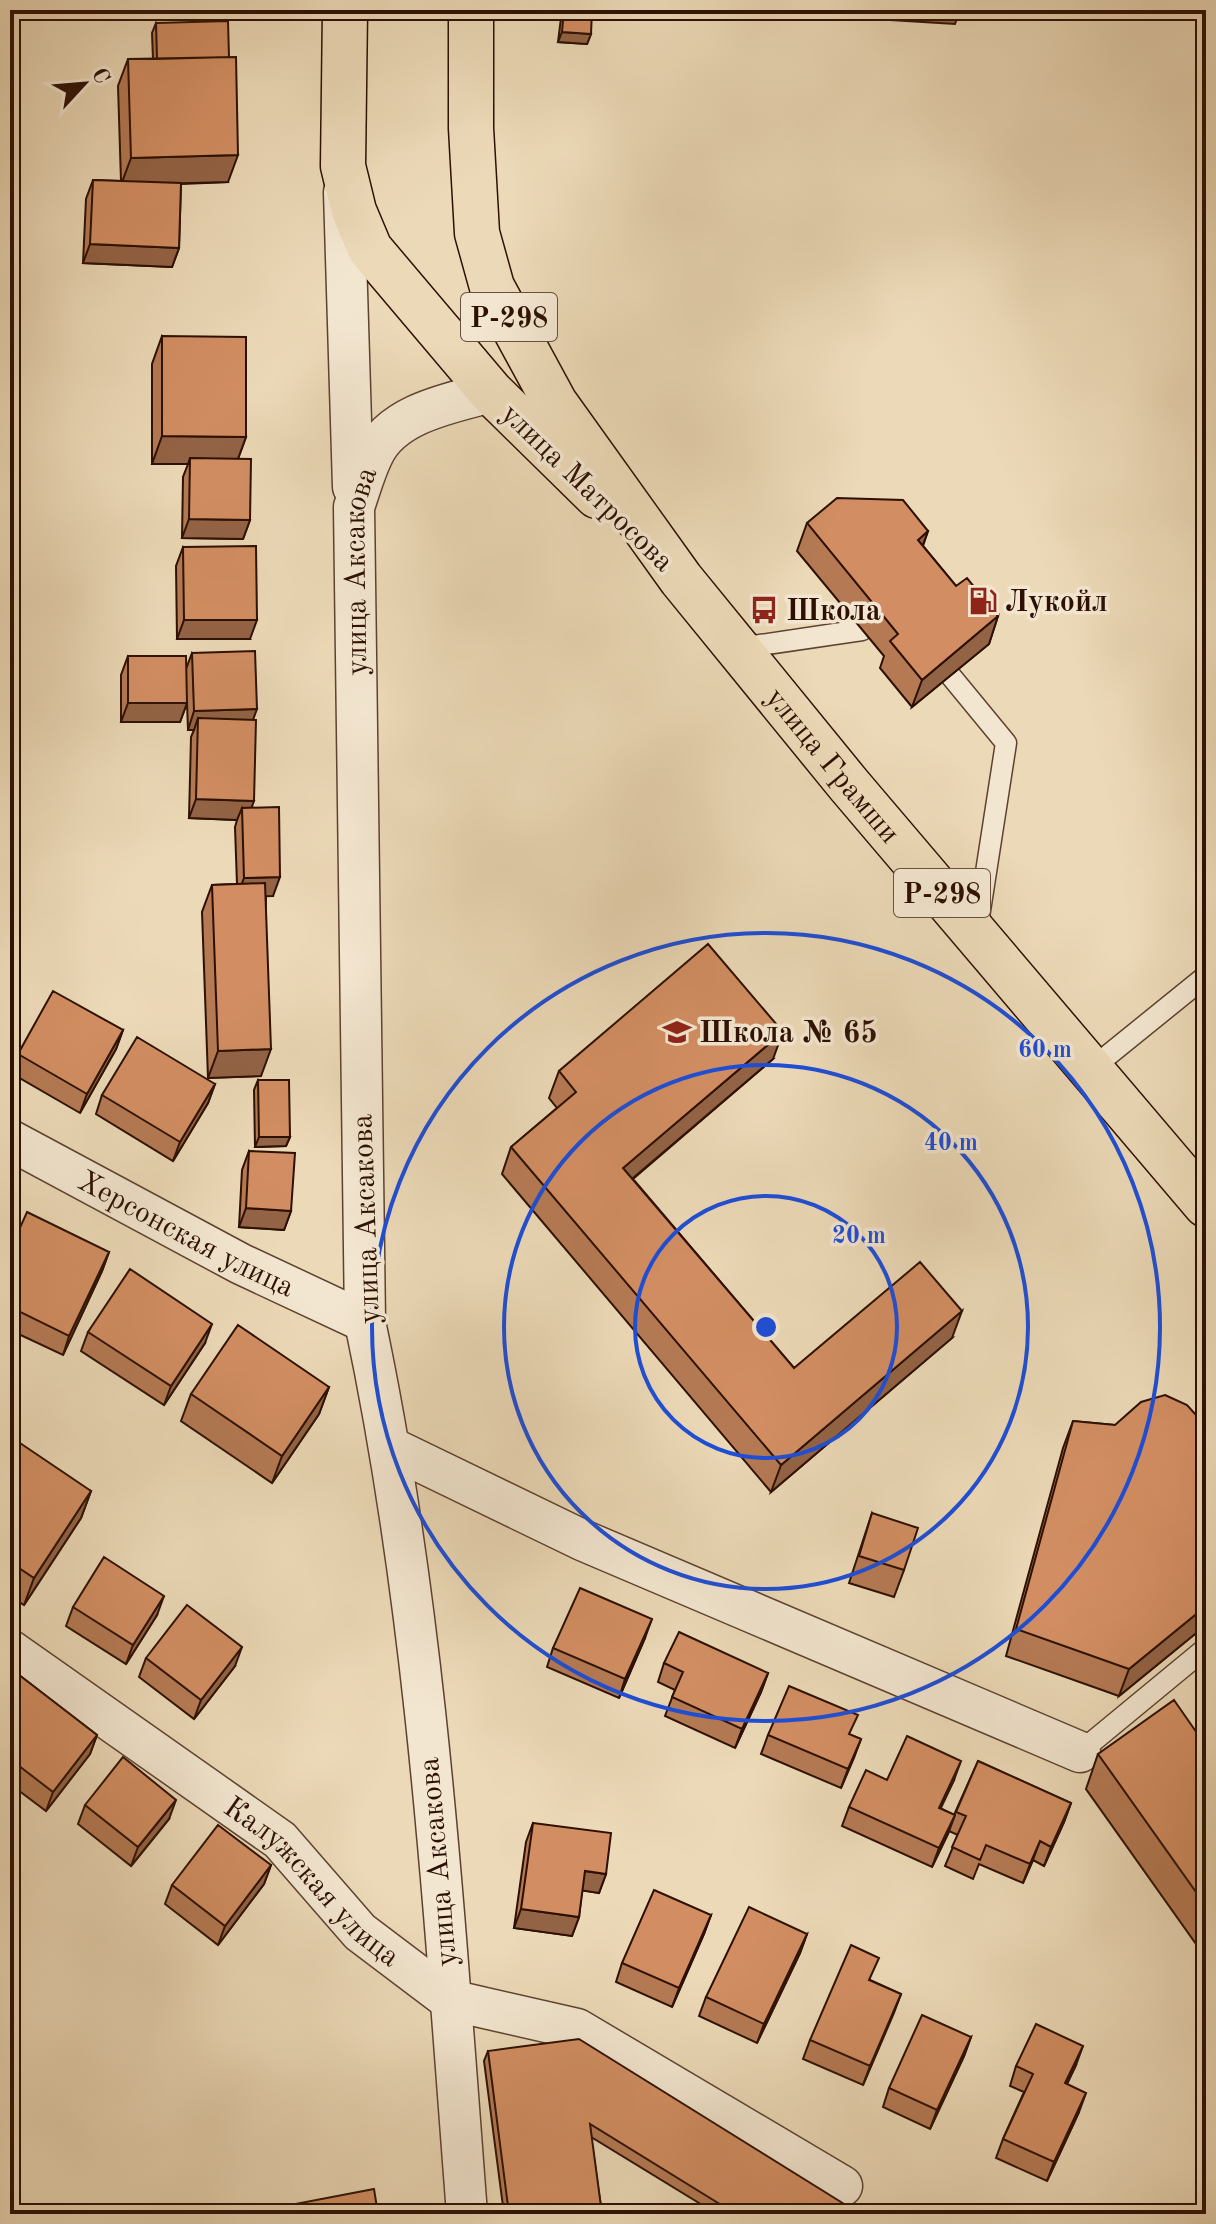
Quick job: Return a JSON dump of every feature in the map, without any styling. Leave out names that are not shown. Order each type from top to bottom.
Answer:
[{"type":"highway","name":"улица Матросова","points":[[345,10],[343,166],[354,211],[370,249],[491,392],[681,579]]},
{"type":"highway","name":"улица Матросова","points":[[471,10],[471,128],[477,233],[492,287],[555,403],[681,579]]},
{"type":"highway","name":"улица Грамши","points":[[681,579],[849,785],[1206,1205]]},
{"type":"street","points":[[343,166],[354,507]]},
{"type":"street","name":"улица Аксакова","points":[[467,2214],[417,1653],[392,1448],[365,1322],[354,507],[374,452],[391,433],[440,406],[491,392]]},
{"type":"street","name":"Херсонская улица","points":[[10,1140],[241,1264],[365,1322]]},
{"type":"street","points":[[392,1448],[582,1540],[1080,1752]]},
{"type":"street","name":"Калужская улица","points":[[10,1650],[280,1840],[360,1932],[450,2000],[577,2029],[842,2186]]},
{"type":"lane","points":[[740,648],[862,630]]},
{"type":"lane","points":[[950,675],[1006,743],[977,934]]},
{"type":"lane","points":[[1091,1069],[1206,976]]},
{"type":"lane","points":[[1080,1752],[1206,1648]]},
{"type":"building","points":[[564,10],[592,10],[591,34],[562,32]]},
{"type":"building","points":[[228,21],[229,57],[157,59],[156,23]]},
{"type":"building","points":[[236,57],[238,155],[131,158],[128,59]]},
{"type":"building","points":[[93,180],[181,183],[179,248],[90,244]]},
{"type":"building","points":[[162,336],[246,337],[246,437],[162,436]]},
{"type":"building","points":[[190,458],[251,459],[250,520],[189,519]]},
{"type":"building","points":[[837,498],[903,500],[928,531],[918,540],[956,586],[967,578],[998,616],[922,680],[890,641],[898,634],[807,523]]},
{"type":"building","points":[[256,546],[257,620],[184,620],[183,547]]},
{"type":"building","points":[[255,651],[257,709],[194,711],[192,653]]},
{"type":"building","points":[[128,656],[186,656],[187,703],[128,703]]},
{"type":"building","points":[[198,718],[256,720],[254,801],[196,799]]},
{"type":"building","points":[[279,807],[280,877],[244,878],[242,808]]},
{"type":"building","points":[[265,883],[271,1049],[218,1051],[212,885]]},
{"type":"building","points":[[708,944],[783,1032],[623,1168],[794,1368],[920,1262],[962,1311],[781,1465],[511,1147],[576,1092],[559,1071]]},
{"type":"building","points":[[53,991],[123,1030],[87,1094],[18,1054]]},
{"type":"building","points":[[137,1037],[215,1084],[180,1142],[102,1095]]},
{"type":"building","points":[[258,1080],[289,1080],[290,1137],[259,1137]]},
{"type":"building","points":[[249,1151],[295,1153],[291,1211],[246,1208]]},
{"type":"building","points":[[27,1212],[109,1252],[69,1336],[10,1307],[10,1250]]},
{"type":"building","points":[[130,1269],[212,1324],[171,1386],[88,1332]]},
{"type":"building","points":[[238,1325],[329,1387],[282,1456],[191,1394]]},
{"type":"building","points":[[1165,1395],[1187,1405],[1206,1426],[1206,1606],[1129,1669],[1016,1629],[1073,1421],[1115,1425],[1141,1402]]},
{"type":"building","points":[[17,1441],[91,1491],[34,1578],[10,1562],[10,1451]]},
{"type":"building","points":[[872,1513],[918,1528],[904,1570],[859,1556]]},
{"type":"building","points":[[104,1557],[164,1596],[133,1645],[73,1607]]},
{"type":"building","points":[[580,1588],[652,1619],[625,1679],[553,1648]]},
{"type":"building","points":[[187,1605],[242,1647],[201,1700],[146,1658]]},
{"type":"building","points":[[679,1632],[768,1673],[742,1729],[672,1697],[683,1672],[664,1663]]},
{"type":"building","points":[[10,1668],[97,1735],[53,1792],[10,1759]]},
{"type":"building","points":[[789,1686],[858,1715],[849,1734],[861,1739],[848,1769],[768,1735]]},
{"type":"building","points":[[1174,1700],[1206,1746],[1206,1906],[1098,1754]]},
{"type":"building","points":[[907,1736],[961,1761],[939,1808],[955,1815],[939,1848],[849,1807],[866,1770],[887,1780]]},
{"type":"building","points":[[123,1757],[176,1800],[138,1847],[85,1805]]},
{"type":"building","points":[[978,1761],[1071,1803],[1051,1847],[1040,1841],[1030,1864],[986,1845],[980,1860],[952,1847],[966,1816],[956,1812]]},
{"type":"building","points":[[533,1823],[611,1833],[606,1874],[585,1871],[579,1917],[521,1909]]},
{"type":"building","points":[[218,1825],[271,1865],[225,1926],[172,1885]]},
{"type":"building","points":[[654,1890],[711,1915],[679,1988],[622,1963]]},
{"type":"building","points":[[749,1907],[807,1934],[764,2024],[706,1997]]},
{"type":"building","points":[[851,1945],[879,1958],[869,1980],[901,1994],[870,2066],[810,2040]]},
{"type":"building","points":[[922,2015],[971,2037],[937,2110],[889,2088]]},
{"type":"building","points":[[1036,2024],[1083,2046],[1065,2083],[1086,2093],[1054,2162],[1003,2139],[1033,2074],[1016,2066]]},
{"type":"building","points":[[579,2039],[857,2214],[736,2214],[590,2124],[602,2214],[509,2214],[488,2051]]},
{"type":"building","points":[[374,2189],[378,2214],[291,2214],[290,2205]]},
{"type":"place","name":"Лукойл","points":[[983,601]]},
{"type":"place","name":"Школа","points":[[764,610]]},
{"type":"place","name":"Школа № 65","points":[[677,1032]]}]
